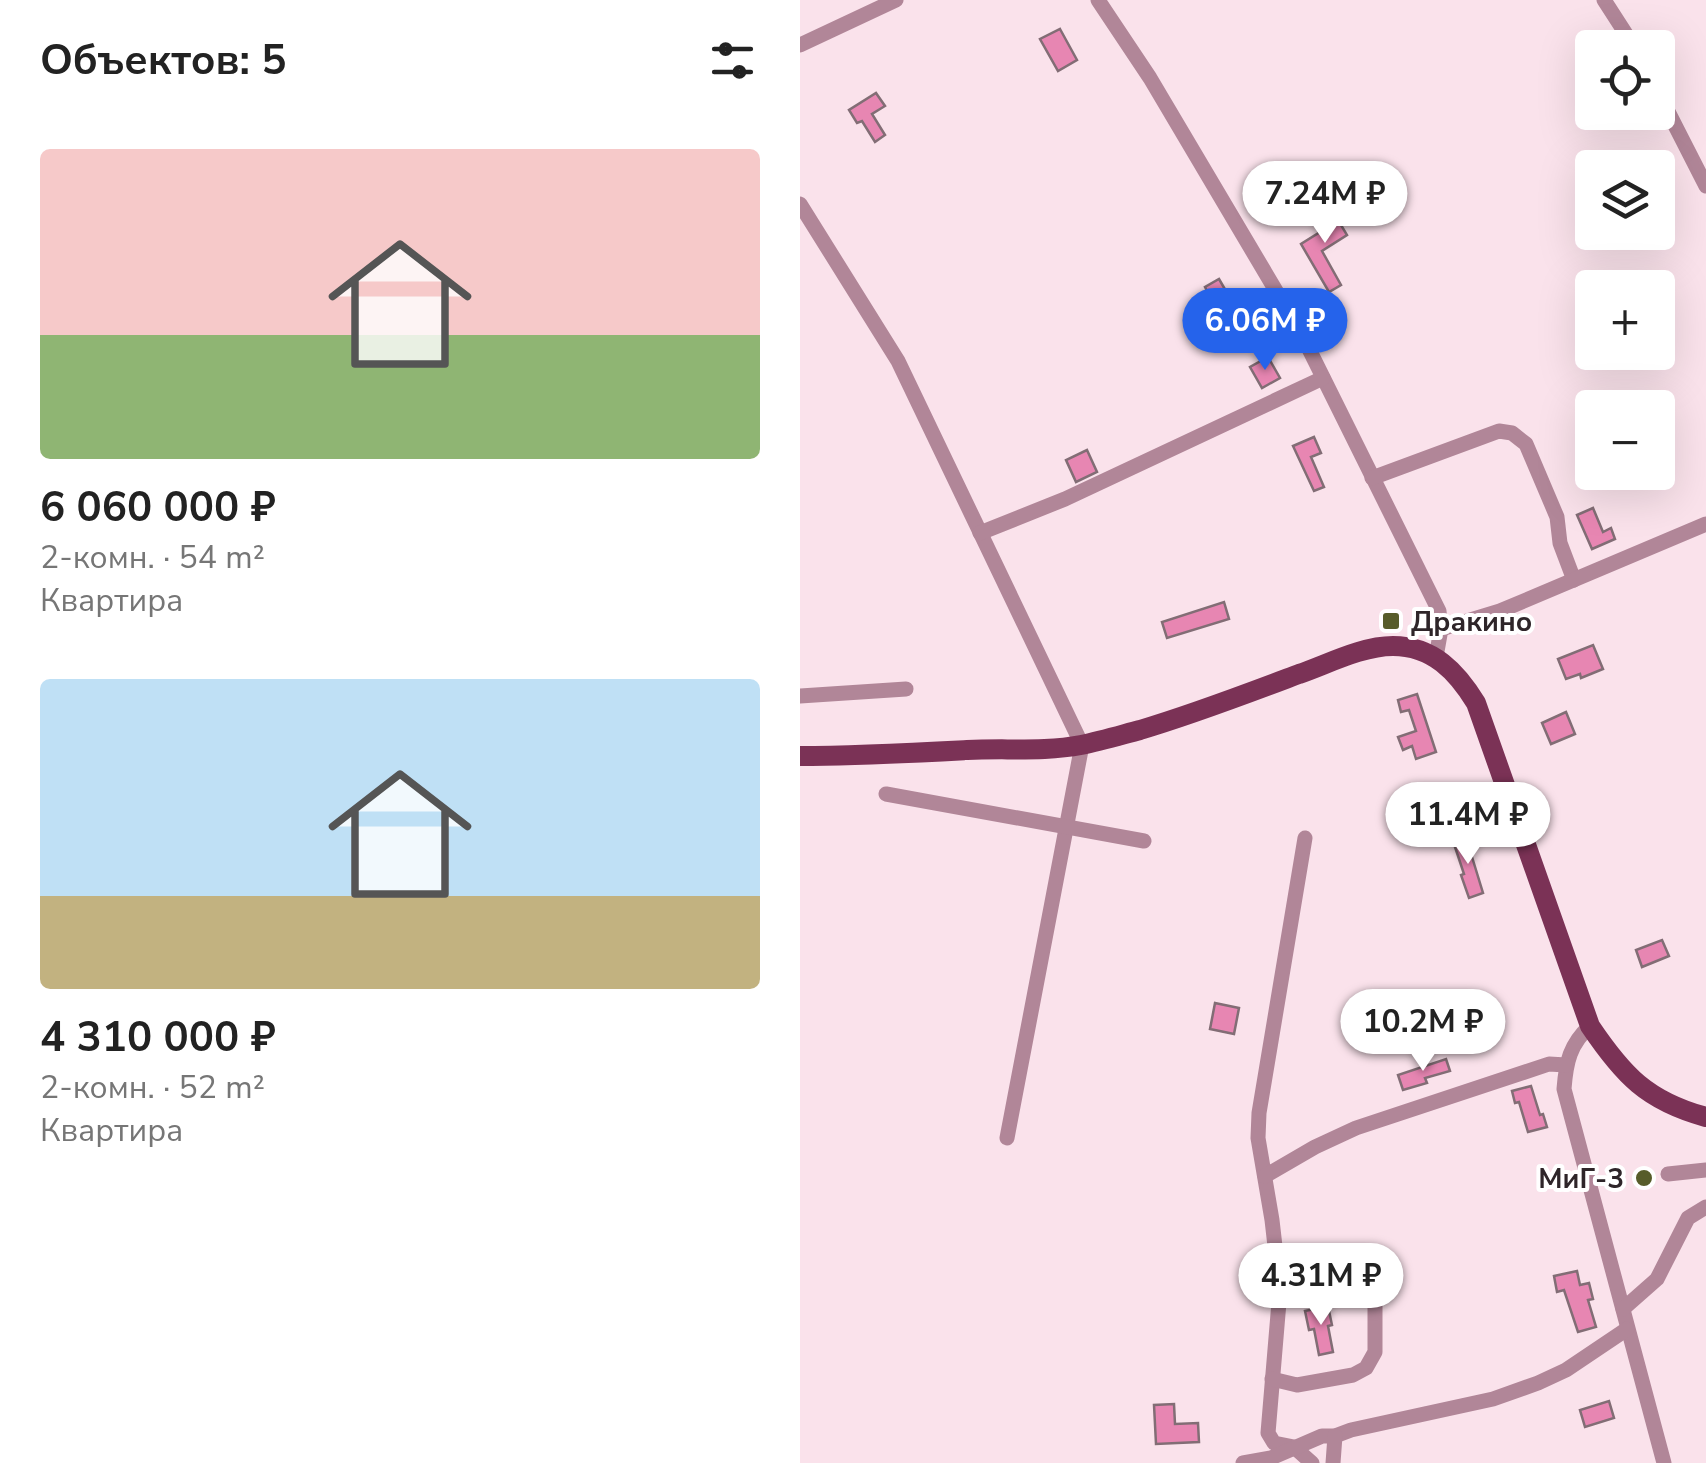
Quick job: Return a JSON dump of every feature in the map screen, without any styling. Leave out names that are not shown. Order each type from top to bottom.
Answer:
[{"type":"main road","points":[[800,756],[887,756],[1082,745],[1203,710],[1380,647],[1409,648],[1436,657],[1462,680],[1476,704],[1590,1026],[1624,1072],[1649,1094],[1706,1117]]},
{"type":"street","points":[[800,45],[896,0]]},
{"type":"street","points":[[1098,0],[1150,78],[1301,333],[1439,611],[1441,628],[1436,657]]},
{"type":"street","points":[[1604,0],[1624,30]]},
{"type":"street","points":[[1675,125],[1706,186]]},
{"type":"street","points":[[800,204],[898,361],[1082,745],[1007,1138]]},
{"type":"street","points":[[980,533],[1065,499],[1323,378]]},
{"type":"street","points":[[1372,478],[1499,431],[1512,433],[1526,444],[1557,517],[1560,543],[1574,580]]},
{"type":"street","points":[[1441,628],[1500,611],[1706,524]]},
{"type":"street","points":[[800,696],[906,688]]},
{"type":"street","points":[[886,794],[1144,841]]},
{"type":"street","points":[[1305,838],[1259,1112],[1258,1138],[1280,1290],[1268,1433],[1274,1443],[1312,1463]]},
{"type":"street","points":[[1590,1026],[1570,1051],[1564,1088],[1664,1463]]},
{"type":"street","points":[[1265,1176],[1356,1128],[1549,1064],[1566,1065]]},
{"type":"street","points":[[1668,1174],[1706,1170]]},
{"type":"street","points":[[1622,1309],[1657,1279],[1688,1218],[1706,1207]]},
{"type":"street","points":[[1272,1379],[1298,1385],[1353,1375],[1366,1368],[1375,1352],[1375,1306]]},
{"type":"street","points":[[1243,1463],[1293,1455],[1322,1436],[1494,1398],[1538,1383],[1566,1370],[1627,1329]]},
{"type":"street","points":[[1333,1463],[1335,1436]]},
{"type":"building","points":[[1060,29],[1077,60],[1058,71],[1040,39]]},
{"type":"building","points":[[876,93],[885,106],[872,114],[885,135],[875,142],[862,121],[857,123],[849,110]]},
{"type":"building","points":[[1333,202],[1339,213],[1335,215],[1347,235],[1322,251],[1341,285],[1329,292],[1301,244],[1328,227],[1319,209]]},
{"type":"building","points":[[1219,279],[1248,329],[1218,344],[1213,334],[1221,331],[1218,325],[1224,322],[1205,287]]},
{"type":"building","points":[[1268,357],[1280,378],[1262,388],[1250,367]]},
{"type":"building","points":[[1314,437],[1321,453],[1311,457],[1324,487],[1314,491],[1293,446]]},
{"type":"building","points":[[1087,450],[1097,472],[1076,482],[1066,460]]},
{"type":"building","points":[[1593,508],[1603,532],[1611,528],[1615,539],[1592,549],[1577,515]]},
{"type":"building","points":[[1224,602],[1229,619],[1167,638],[1162,622]]},
{"type":"building","points":[[1593,645],[1603,669],[1566,679],[1558,659]]},
{"type":"building","points":[[1417,694],[1436,752],[1416,759],[1412,746],[1403,750],[1398,737],[1416,731],[1409,710],[1401,712],[1398,700]]},
{"type":"building","points":[[1566,712],[1575,734],[1551,744],[1542,723]]},
{"type":"building","points":[[1465,834],[1483,893],[1469,898],[1452,838]]},
{"type":"building","points":[[1662,940],[1669,956],[1642,967],[1636,950]]},
{"type":"building","points":[[1215,1003],[1239,1008],[1234,1034],[1210,1029]]},
{"type":"building","points":[[1446,1059],[1450,1071],[1403,1090],[1398,1075]]},
{"type":"building","points":[[1531,1086],[1547,1127],[1528,1132],[1512,1091]]},
{"type":"building","points":[[1577,1271],[1580,1285],[1589,1283],[1593,1299],[1588,1300],[1596,1327],[1578,1332],[1564,1290],[1557,1292],[1554,1276]]},
{"type":"building","points":[[1328,1306],[1333,1352],[1319,1355],[1314,1329],[1309,1330],[1305,1311]]},
{"type":"building","points":[[1609,1401],[1614,1418],[1585,1427],[1580,1410]]},
{"type":"building","points":[[1174,1404],[1175,1424],[1198,1423],[1199,1442],[1156,1444],[1154,1405]]},
{"type":"place","name":"Дракино","points":[[1391,621]]},
{"type":"place","name":"МиГ-3","points":[[1644,1178]]}]
